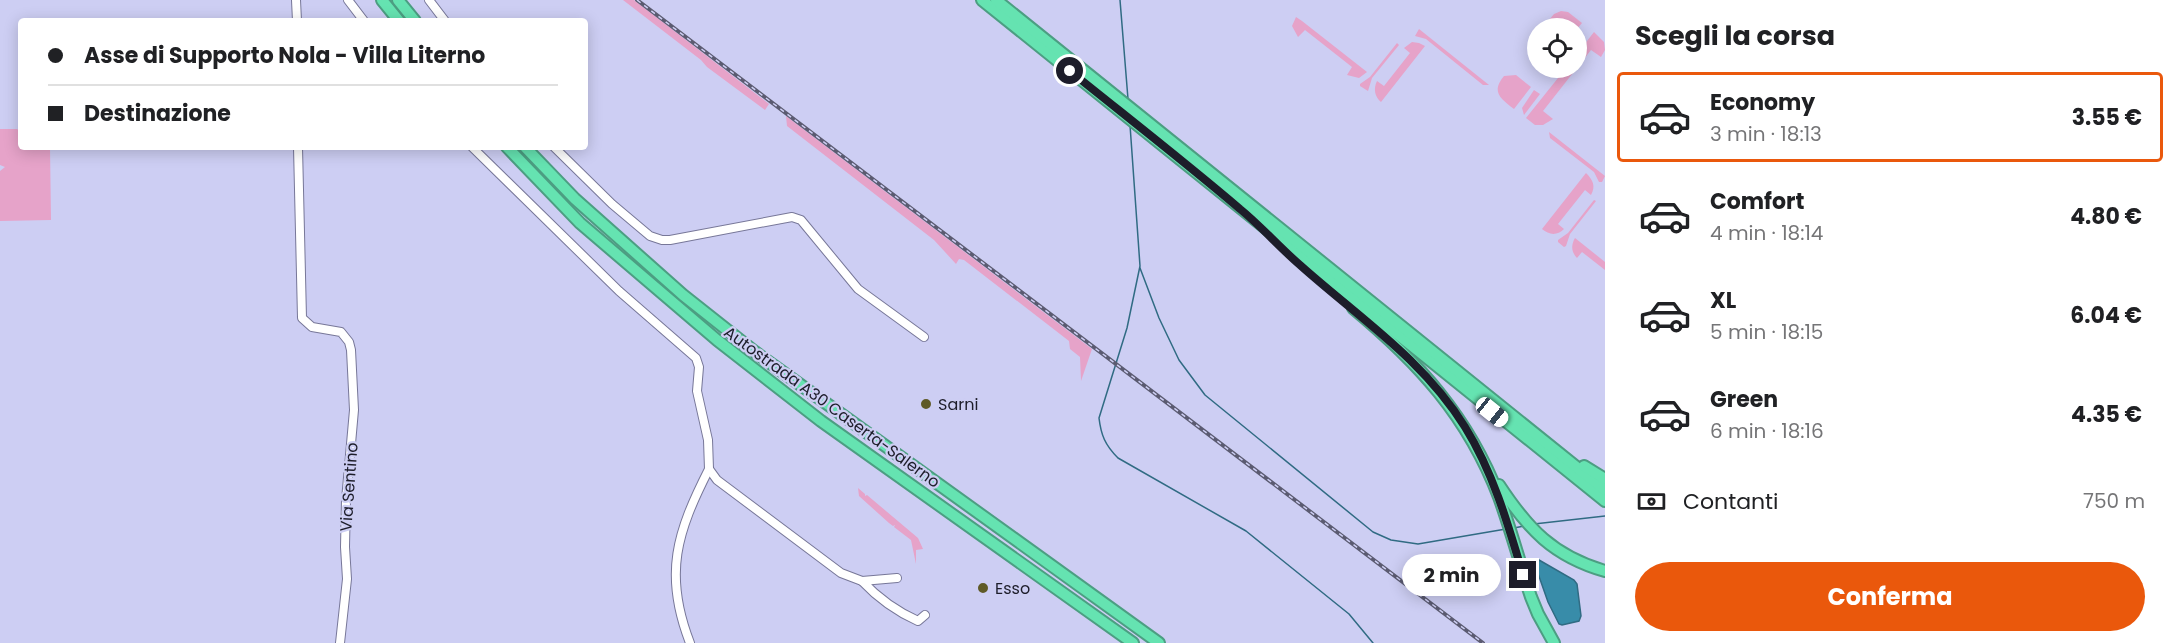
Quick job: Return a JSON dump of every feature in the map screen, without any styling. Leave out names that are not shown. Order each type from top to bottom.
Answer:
[{"type":"highway","points":[[382,0],[397,18]]},
{"type":"highway","points":[[398,0],[413,18]]},
{"type":"highway","points":[[982,0],[1602,495]]},
{"type":"highway","points":[[996,0],[1559,454],[1602,495]]},
{"type":"highway","name":"Autostrada A30 Caserta-Salerno","points":[[510,150],[580,223],[717,340],[821,421],[1133,643]]},
{"type":"highway","name":"Autostrada A30 Caserta-Salerno","points":[[528,150],[575,199],[683,294],[755,352],[1159,643]]},
{"type":"highway","points":[[1243,210],[1300,265],[1367,320],[1412,361],[1448,402],[1518,513],[1536,533],[1565,555],[1605,571]]},
{"type":"highway","points":[[1559,454],[1605,479]]},
{"type":"highway","points":[[1484,462],[1505,515],[1531,597],[1554,643]]},
{"type":"street","points":[[296,0],[297,18]]},
{"type":"street","points":[[348,0],[362,18]]},
{"type":"street","points":[[429,0],[443,18]]},
{"type":"street","name":"Via Sentino","points":[[298,150],[300,313],[304,322],[312,327],[343,333],[351,350],[354,392],[353,436],[346,500],[347,582],[340,643]]},
{"type":"street","points":[[475,150],[619,291],[696,358],[699,367],[698,390],[707,432],[709,469],[690,509],[677,545],[675,561],[678,609],[690,643]]},
{"type":"street","points":[[557,150],[612,204],[657,239],[670,240],[792,217],[801,220],[810,228],[858,289],[924,337]]},
{"type":"street","points":[[709,469],[732,492],[841,573],[862,581],[897,578]]},
{"type":"street","points":[[862,581],[869,589],[906,615],[918,621],[926,615]]},
{"type":"shaded area","points":[[623,0],[634,0],[760,97],[769,104],[765,110],[707,67]]},
{"type":"shaded area","points":[[1561,11],[1568,12],[1576,18],[1551,18]]},
{"type":"shaded area","points":[[1296,17],[1367,72],[1359,78],[1347,75],[1352,67],[1305,30],[1298,37],[1292,26]]},
{"type":"shaded area","points":[[1419,29],[1489,85],[1483,85],[1426,39],[1415,36]]},
{"type":"shaded area","points":[[1594,32],[1604,42],[1605,50],[1601,57],[1591,50],[1587,55],[1587,41]]},
{"type":"shaded area","points":[[1412,42],[1425,46],[1381,102],[1375,93],[1377,81],[1384,86],[1410,53],[1404,48]]},
{"type":"shaded area","points":[[1397,43],[1399,45],[1372,78],[1368,91],[1360,86],[1370,77]]},
{"type":"shaded area","points":[[1516,75],[1531,87],[1514,109],[1501,98],[1498,86],[1504,76]]},
{"type":"shaded area","points":[[1558,78],[1569,78],[1543,111],[1553,119],[1543,125],[1535,125],[1526,118]]},
{"type":"shaded area","points":[[1534,90],[1540,94],[1524,115],[1522,108]]},
{"type":"shaded area","points":[[786,116],[1092,349],[1081,381],[1080,357],[1070,349],[1069,341],[964,260],[959,259],[956,264],[934,240],[787,126]]},
{"type":"shaded area","points":[[0,129],[18,130],[18,150],[50,150],[51,220],[0,221],[0,171],[5,167],[0,165]]},
{"type":"shaded area","points":[[1549,132],[1605,176],[1602,182],[1599,182],[1594,172],[1550,138]]},
{"type":"shaded area","points":[[1586,173],[1593,183],[1591,195],[1585,190],[1558,224],[1564,229],[1559,233],[1553,234],[1542,229]]},
{"type":"shaded area","points":[[1594,200],[1596,201],[1570,234],[1564,247],[1558,240],[1568,233]]},
{"type":"shaded area","points":[[1575,238],[1605,262],[1605,270],[1582,252],[1577,258],[1572,248]]},
{"type":"shaded area","points":[[858,488],[918,538],[923,549],[916,550],[916,564],[911,540],[859,496]]},
{"type":"water","points":[[1539,560],[1577,584],[1581,616],[1579,621],[1559,624],[1548,602],[1535,565]]},
{"type":"waterway","points":[[1120,0],[1128,99]]},
{"type":"waterway","points":[[1130,125],[1140,266],[1127,328],[1099,418],[1104,440],[1118,458],[1246,531],[1349,614],[1373,643]]},
{"type":"waterway","points":[[1140,268],[1159,318],[1179,360],[1205,395],[1373,532],[1391,540],[1418,544],[1506,529]]},
{"type":"waterway","points":[[1534,524],[1605,516]]},
{"type":"waterway","points":[[1514,528],[1524,526]]},
{"type":"railway","points":[[637,0],[1483,643]]},
{"type":"place","name":"Sarni","points":[[926,404]]},
{"type":"place","name":"Esso","points":[[983,588]]},
{"type":"route","points":[[1070,71],[1243,210],[1300,265],[1392,342],[1433,384],[1465,427],[1484,462],[1505,515],[1523,575]]}]
